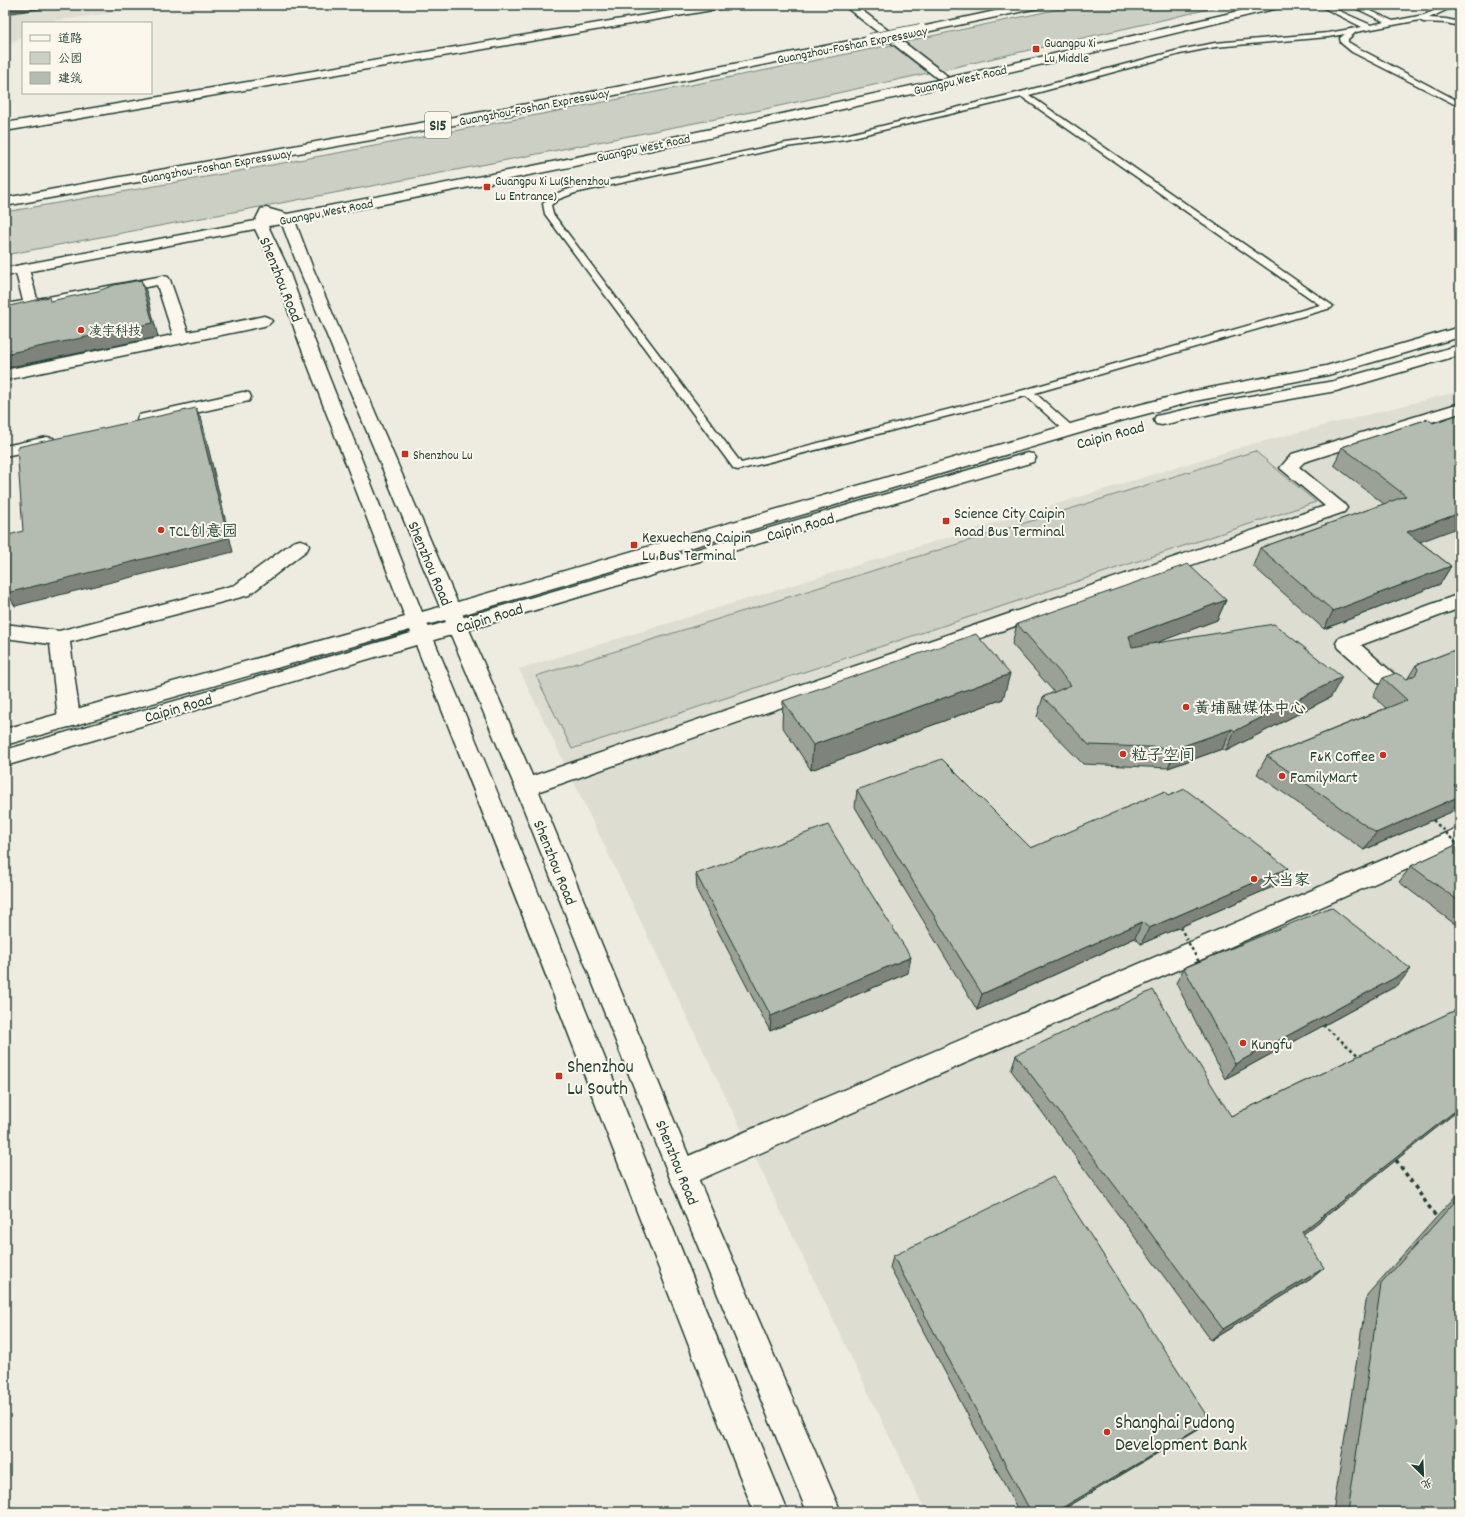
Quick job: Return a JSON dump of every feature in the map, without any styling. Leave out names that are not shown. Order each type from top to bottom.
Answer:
[{"type":"main road","points":[[5,127],[724,5]]},
{"type":"main road","points":[[848,5],[941,76]]},
{"type":"main road","name":"Guangzhou-Foshan Expressway","points":[[5,202],[285,153],[571,100],[1038,5]]},
{"type":"main road","name":"Guangpu West Road","points":[[5,260],[266,212],[676,132],[941,76],[1249,5]]},
{"type":"main road","name":"Guangpu West Road","points":[[5,272],[260,225],[801,114],[1115,44],[1278,5]]},
{"type":"main road","name":"Guangzhou-Foshan Expressway","points":[[782,46],[894,24]]},
{"type":"main road","points":[[305,266],[306,239],[312,231],[325,218],[350,206]]},
{"type":"main road","name":"Shenzhou Road","points":[[771,1512],[420,629],[307,342],[280,266],[260,225],[266,212],[287,219],[305,266],[526,787],[682,1173],[824,1512]]},
{"type":"main road","points":[[195,237],[218,236],[246,238],[257,243],[280,266]]},
{"type":"main road","points":[[22,269],[31,304]]},
{"type":"main road","points":[[5,309],[164,280],[182,339]]},
{"type":"main road","points":[[5,375],[264,321]]},
{"type":"main road","name":"Caipin Road","points":[[5,758],[455,618],[1070,430],[1194,396],[1328,370],[1460,332]]},
{"type":"main road","name":"Caipin Road","points":[[455,618],[654,568],[895,499],[1117,431],[1189,413],[1336,386],[1460,350]]},
{"type":"main road","points":[[129,423],[243,397]]},
{"type":"main road","points":[[526,787],[1338,508],[1289,468],[1298,458],[1460,408]]},
{"type":"main road","points":[[5,451],[59,439]]},
{"type":"main road","points":[[5,631],[59,638],[242,590],[300,546]]},
{"type":"main road","points":[[1396,687],[1346,643],[1457,602],[1460,605]]},
{"type":"main road","name":"Caipin Road","points":[[5,737],[69,719],[420,629]]},
{"type":"main road","points":[[59,638],[69,719]]},
{"type":"main road","points":[[682,1173],[1460,836]]},
{"type":"lane","points":[[1321,5],[1369,27]]},
{"type":"lane","points":[[1352,5],[1392,23]]},
{"type":"lane","points":[[1023,94],[1328,306],[1028,392],[738,467],[549,214],[547,204],[556,197],[573,191],[786,145],[845,137],[1023,94],[1178,52],[1215,44],[1328,35],[1426,17],[1454,5]]},
{"type":"lane","points":[[1410,20],[1446,21],[1460,24]]},
{"type":"lane","points":[[1354,30],[1344,38],[1344,43],[1460,105]]},
{"type":"lane","points":[[1028,392],[1070,430]]},
{"type":"path","points":[[1433,820],[1460,847]]},
{"type":"path","points":[[1180,927],[1201,965]]},
{"type":"path","points":[[1323,1025],[1365,1061]]},
{"type":"path","points":[[1396,1160],[1437,1218]]},
{"type":"shaded area","points":[[5,5],[165,5],[47,22],[22,22],[22,36],[5,48]]},
{"type":"shaded area","points":[[1460,391],[1460,1512],[926,1512],[519,669],[1252,444]]},
{"type":"green space","points":[[1078,5],[1226,5],[942,70],[903,42]]},
{"type":"green space","points":[[892,45],[928,73],[761,110],[451,171],[5,255],[5,212],[449,132]]},
{"type":"green space","points":[[1255,451],[1316,502],[572,749],[536,676]]},
{"type":"building","name":"凌宇科技","points":[[141,280],[153,323],[5,354],[5,307],[49,297],[50,301]]},
{"type":"building","name":"TCL创意园","points":[[196,408],[228,538],[7,593],[5,536],[23,531],[17,447]]},
{"type":"building","points":[[1460,414],[1460,513],[1407,532],[1451,566],[1333,611],[1260,548],[1406,496],[1342,447],[1428,419],[1433,423]]},
{"type":"building","points":[[1188,564],[1226,600],[1129,636],[1132,647],[1274,624],[1342,677],[1235,731],[1232,729],[1177,748],[1089,745],[1043,697],[1071,685],[1017,624]]},
{"type":"building","points":[[976,634],[1010,674],[813,745],[783,701]]},
{"type":"building","points":[[1460,648],[1460,782],[1454,785],[1460,791],[1460,796],[1376,833],[1267,756],[1407,700],[1383,678],[1396,673],[1407,679],[1415,675],[1418,670],[1416,665]]},
{"type":"building","points":[[942,759],[1031,848],[1165,791],[1168,796],[1185,789],[1288,868],[1149,928],[1142,922],[982,994],[857,790]]},
{"type":"building","points":[[828,825],[911,957],[771,1016],[696,874]]},
{"type":"building","points":[[1460,843],[1460,902],[1411,866]]},
{"type":"building","points":[[1331,907],[1411,969],[1235,1064],[1184,968]]},
{"type":"building","points":[[1153,990],[1231,1116],[1460,1008],[1460,1107],[1302,1232],[1324,1268],[1223,1329],[1016,1055]]},
{"type":"building","points":[[1053,1177],[1210,1421],[1055,1512],[1031,1512],[893,1256]]},
{"type":"building","points":[[1460,1196],[1460,1512],[1348,1512],[1381,1284]]},
{"type":"place","name":"Guangpu Xi Lu Middle","points":[[1036,49]]},
{"type":"place","name":"Guangpu Xi Lu(Shenzhou Lu Entrance)","points":[[487,187]]},
{"type":"place","name":"凌宇科技","points":[[81,330]]},
{"type":"place","name":"Shenzhou Lu","points":[[405,454]]},
{"type":"place","name":"Science City Caipin Road Bus Terminal","points":[[946,521]]},
{"type":"place","name":"TCL创意园","points":[[161,530]]},
{"type":"place","name":"Kexuecheng Caipin Lu Bus Terminal","points":[[634,545]]},
{"type":"place","name":"黄埔融媒体中心","points":[[1186,707]]},
{"type":"place","name":"粒子空间","points":[[1123,754]]},
{"type":"place","name":"F&K Coffee","points":[[1383,755]]},
{"type":"place","name":"FamilyMart","points":[[1282,776]]},
{"type":"place","name":"大当家","points":[[1254,879]]},
{"type":"place","name":"Kungfu","points":[[1243,1043]]},
{"type":"place","name":"Shenzhou Lu South","points":[[559,1076]]},
{"type":"place","name":"Shanghai Pudong Development Bank","points":[[1107,1432]]}]
